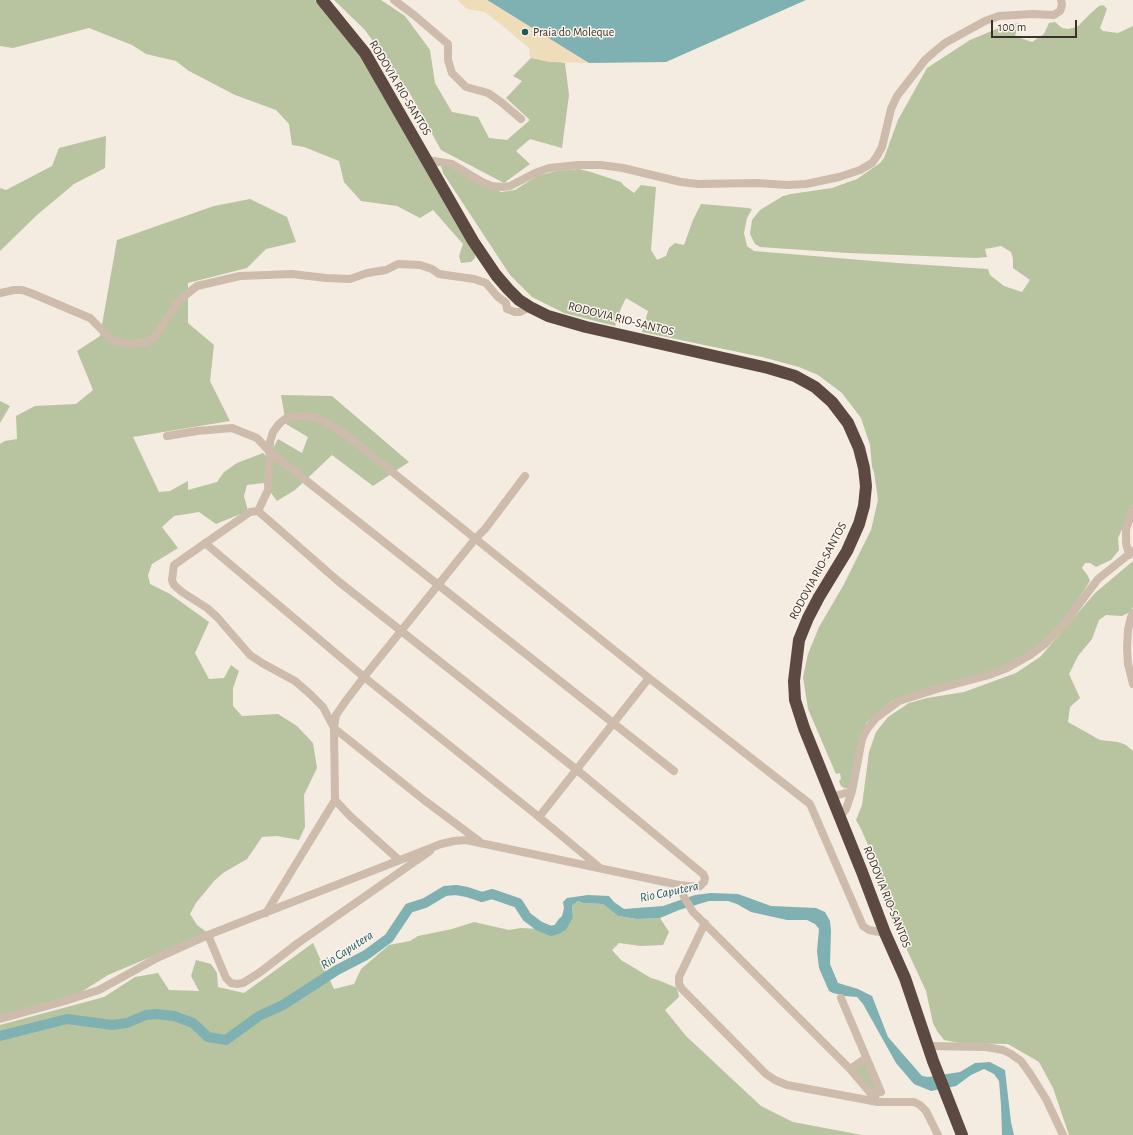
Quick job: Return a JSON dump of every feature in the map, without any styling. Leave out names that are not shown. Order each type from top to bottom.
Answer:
[{"type":"highway","name":"RODOVIA RIO-SANTOS","points":[[322,0],[365,53],[473,241],[496,275],[508,289],[530,307],[548,316],[586,327],[768,368],[795,376],[815,387],[832,402],[848,423],[859,448],[864,468],[866,486],[864,506],[859,524],[847,551],[819,597],[798,640],[794,681],[796,700],[804,728],[885,933],[905,978],[933,1061],[962,1135]]},
{"type":"street","points":[[394,0],[448,44],[448,60],[452,72],[466,87],[488,93],[521,119]]},
{"type":"street","points":[[427,160],[452,164],[482,182],[492,186],[502,187],[510,186],[535,173],[549,168],[578,164],[622,168],[681,182],[698,184],[787,185],[806,184],[839,177],[860,170],[872,163],[878,156],[882,147],[891,109],[897,96],[925,60],[945,43],[985,21],[999,16],[1054,14],[1060,11],[1062,0]]},
{"type":"street","points":[[0,293],[14,290],[22,290],[31,293],[90,318],[111,339],[122,343],[132,344],[147,342],[156,336],[176,305],[183,297],[197,286],[240,276],[292,274],[350,279],[367,273],[386,270],[398,264],[420,265],[432,269],[439,274],[474,279],[486,283],[497,296],[506,303],[507,309],[520,312],[530,307]]},
{"type":"street","points":[[490,287],[496,275]]},
{"type":"street","points":[[258,511],[263,502],[268,486],[273,432],[279,424],[285,419],[293,416],[313,417],[325,422],[345,434],[649,678],[810,804],[863,926],[869,930],[885,933]]},
{"type":"street","points":[[167,436],[197,431],[232,428],[257,438],[270,452],[674,771]]},
{"type":"street","points":[[266,913],[335,800],[334,728],[336,715],[475,539],[485,529],[525,476]]},
{"type":"street","points":[[840,818],[846,809],[852,791],[862,740],[867,729],[876,718],[899,701],[989,675],[1007,668],[1045,644],[1064,624],[1098,579],[1131,553],[1126,543],[1126,529],[1133,510]]},
{"type":"street","points":[[0,1019],[99,990],[157,958],[208,935],[399,860],[441,844],[454,841],[466,840],[679,885],[699,887],[704,882],[705,878],[703,874],[578,770],[338,581],[258,511],[250,512],[174,565],[172,580],[174,585],[207,608],[217,617],[250,655],[295,680],[323,707],[334,728],[424,800],[481,843]]},
{"type":"street","points":[[205,543],[364,678],[601,868]]},
{"type":"street","points":[[1133,613],[1128,630],[1127,648],[1128,664],[1133,684]]},
{"type":"street","points":[[539,817],[578,770],[649,678]]},
{"type":"street","points":[[832,797],[852,791]]},
{"type":"street","points":[[335,800],[350,816],[399,860]]},
{"type":"street","points":[[208,935],[226,978],[231,983],[243,983],[441,844]]},
{"type":"street","points":[[679,885],[693,912],[850,1069],[878,1102]]},
{"type":"street","points":[[705,923],[678,981],[682,989],[766,1074],[787,1085],[878,1102],[914,1102],[926,1111],[938,1135]]},
{"type":"street","points":[[840,998],[881,1092],[872,1094]]},
{"type":"street","points":[[929,1046],[986,1047],[1003,1050],[1012,1054],[1021,1061],[1031,1075],[1046,1099],[1063,1135]]},
{"type":"street","points":[[850,1069],[866,1058]]},
{"type":"green space","points":[[0,0],[315,0],[359,53],[476,249],[475,258],[471,262],[461,263],[459,256],[463,244],[433,210],[420,218],[397,206],[361,201],[344,182],[339,161],[304,147],[292,145],[289,124],[276,110],[235,95],[189,71],[176,61],[146,54],[132,45],[89,28],[13,48],[0,46]]},
{"type":"green space","points":[[334,0],[381,0],[405,16],[430,50],[435,83],[452,112],[478,117],[489,138],[507,140],[530,120],[506,98],[522,81],[513,76],[531,58],[565,63],[569,95],[562,148],[530,139],[516,151],[530,164],[504,183],[441,150],[409,92],[365,30]]},
{"type":"green space","points":[[1103,5],[1107,9],[1100,28],[1103,31],[1118,33],[1133,26],[1133,505],[1118,538],[1119,550],[1111,560],[1096,567],[1090,563],[1085,563],[1082,568],[1090,581],[1063,623],[1034,649],[1001,670],[892,701],[866,723],[850,788],[844,788],[841,786],[839,781],[841,779],[840,773],[836,774],[808,709],[803,677],[808,654],[819,627],[843,586],[871,530],[878,500],[870,445],[861,418],[842,393],[818,375],[799,367],[762,357],[642,332],[648,311],[626,298],[615,326],[564,313],[532,297],[510,275],[443,173],[441,166],[446,164],[501,192],[515,190],[537,176],[556,171],[579,169],[621,182],[634,193],[641,185],[656,187],[651,250],[657,260],[666,256],[669,248],[675,243],[684,245],[693,220],[701,204],[748,208],[752,209],[747,218],[744,233],[747,246],[754,251],[988,269],[990,275],[1004,286],[1022,292],[1030,280],[1013,268],[1011,252],[1001,246],[985,249],[987,257],[976,258],[848,253],[760,247],[755,244],[750,234],[752,220],[760,210],[783,196],[832,188],[857,179],[880,163],[884,158],[898,120],[927,68],[970,40],[1006,25],[1019,23],[1015,36],[1032,42],[1044,34],[1049,23],[1055,22],[1062,28],[1068,29],[1077,27],[1099,6]]},
{"type":"green space","points":[[106,136],[105,168],[74,184],[37,215],[0,251],[0,188],[6,190],[52,166],[59,148]]},
{"type":"green space","points":[[250,199],[287,217],[296,242],[266,249],[247,268],[188,283],[188,323],[214,345],[210,381],[230,421],[133,437],[159,492],[170,491],[188,481],[188,490],[217,482],[224,472],[237,463],[263,453],[268,458],[278,439],[302,453],[308,437],[286,424],[281,395],[332,396],[409,462],[373,486],[332,455],[295,490],[277,501],[264,483],[247,485],[244,496],[248,511],[216,524],[199,512],[174,516],[162,527],[178,548],[152,564],[148,575],[150,584],[170,594],[209,622],[195,653],[209,679],[224,678],[231,665],[239,671],[233,688],[233,706],[242,716],[278,714],[297,726],[313,743],[317,768],[304,795],[305,827],[299,840],[277,836],[262,837],[247,859],[223,873],[214,881],[196,903],[190,914],[197,925],[208,933],[108,975],[72,998],[0,1017],[0,444],[5,441],[17,439],[16,416],[35,406],[76,404],[93,390],[77,351],[100,336],[117,240],[214,206]]},
{"type":"green space","points":[[0,401],[10,406],[0,423]]},
{"type":"green space","points":[[1133,561],[1133,607],[1130,612],[1122,616],[1106,615],[1099,620],[1092,639],[1078,656],[1069,674],[1080,698],[1070,707],[1068,722],[1100,740],[1118,742],[1126,745],[1133,751],[1133,1135],[1069,1135],[1053,1088],[1039,1062],[1008,1044],[960,1043],[944,1040],[937,1031],[933,1023],[926,991],[901,937],[875,861],[856,820],[862,805],[869,752],[876,732],[888,717],[909,703],[927,698],[964,692],[1016,673],[1040,657],[1095,593]]},
{"type":"green space","points":[[578,901],[583,903],[603,904],[618,916],[637,919],[660,918],[669,932],[663,945],[641,946],[619,943],[612,950],[621,960],[651,978],[677,988],[679,997],[665,1010],[686,1036],[761,1106],[793,1122],[862,1135],[0,1135],[0,1025],[104,997],[135,977],[158,973],[169,990],[199,991],[191,976],[196,960],[211,964],[217,973],[218,987],[244,993],[313,943],[334,989],[354,984],[361,969],[389,945],[410,941],[418,936],[452,929],[474,922],[509,930],[521,928],[539,929],[555,935],[573,917],[572,906]]},
{"type":"green space","points":[[865,1060],[879,1091],[873,1092],[852,1069]]},
{"type":"sand","name":"Praia do Moleque","points":[[457,0],[486,0],[589,63],[549,62],[531,58],[529,53],[530,49],[485,12],[467,9]]},
{"type":"water","points":[[487,0],[806,0],[666,62],[589,63]]},
{"type":"water","points":[[711,893],[738,894],[771,906],[816,908],[825,912],[830,921],[831,931],[830,964],[838,983],[858,989],[872,996],[888,1037],[922,1076],[928,1077],[960,1072],[975,1063],[990,1062],[1005,1070],[1014,1135],[1002,1135],[999,1081],[994,1074],[984,1069],[971,1075],[956,1086],[931,1091],[914,1084],[896,1063],[863,1004],[857,997],[845,996],[829,991],[819,968],[817,951],[819,929],[815,924],[807,920],[787,920],[751,912],[728,901],[709,901],[679,910],[660,918],[637,919],[618,916],[603,904],[583,903],[578,901],[572,906],[573,917],[566,930],[554,935],[551,931],[558,926],[559,919],[562,916],[564,908],[563,902],[567,898],[588,895],[609,896],[614,902],[624,909],[663,906],[695,895]]},
{"type":"waterway","name":"Rio Caputera","points":[[0,1036],[67,1019],[112,1025],[127,1023],[146,1015],[156,1014],[174,1016],[193,1023],[208,1037],[226,1040],[259,1016],[283,1005],[337,970],[366,955],[389,938],[409,908],[425,903],[445,891],[456,890],[482,897],[492,894],[518,903],[527,917],[539,926],[551,931],[558,929],[562,923]]},
{"type":"place","name":"Praia do Moleque","points":[[525,32]]}]
